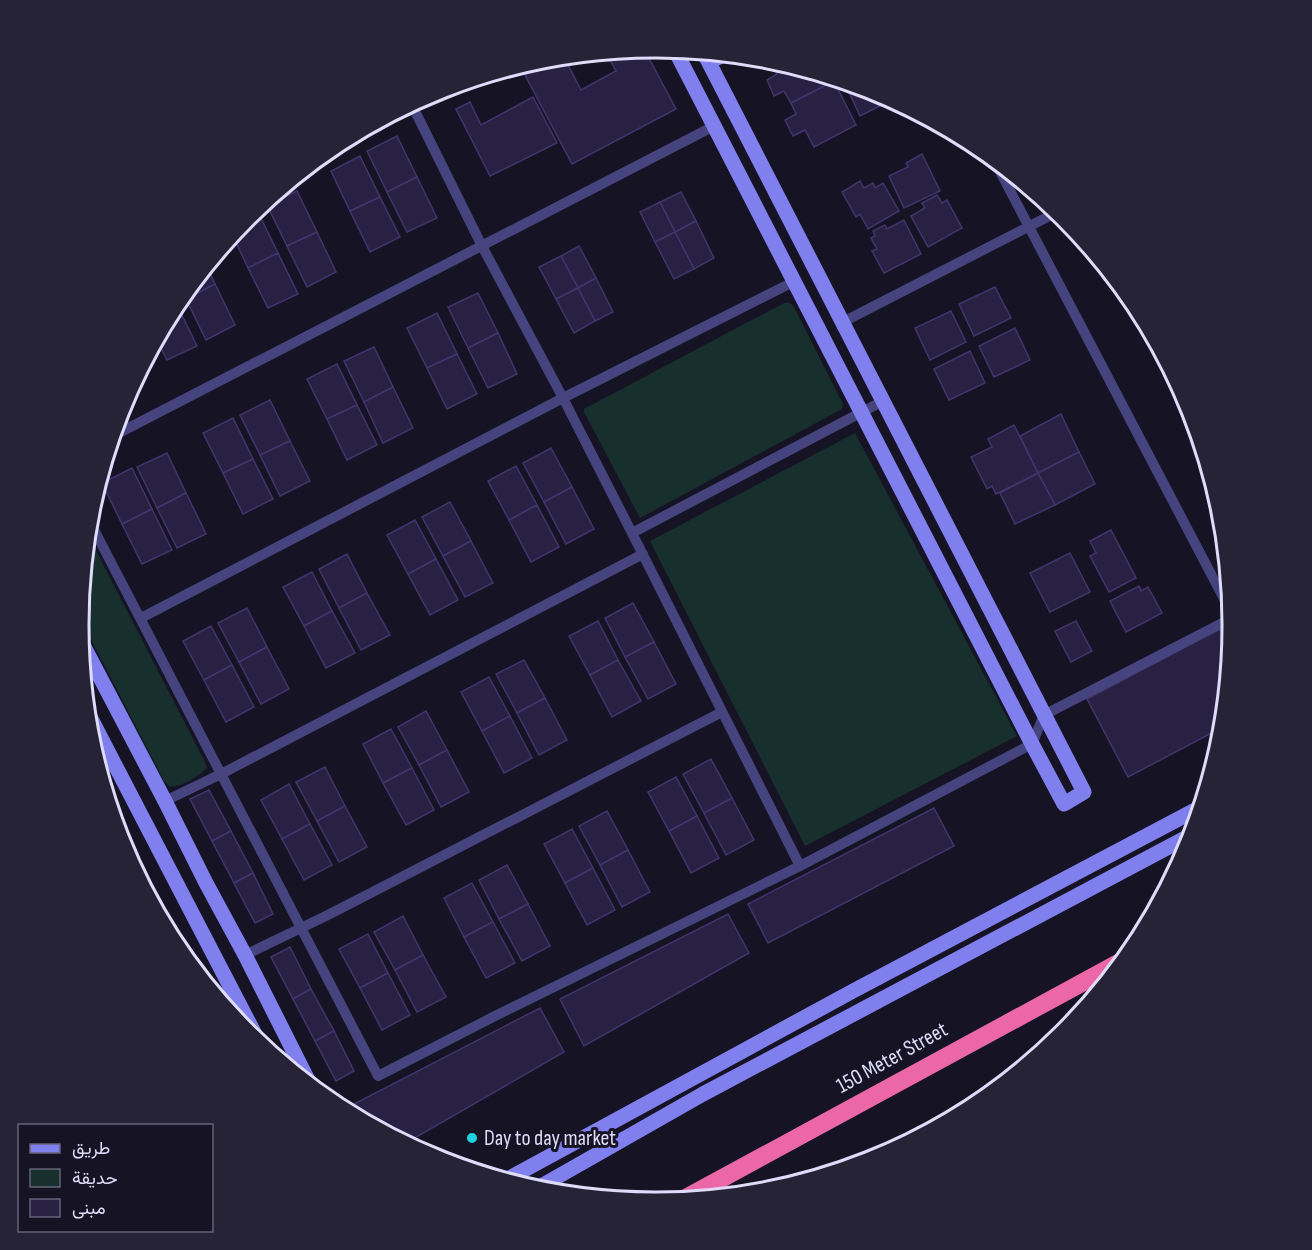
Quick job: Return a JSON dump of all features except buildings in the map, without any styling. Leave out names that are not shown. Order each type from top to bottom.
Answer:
[{"type":"highway","name":"150 Meter Street","points":[[702,1189],[1105,971]]},
{"type":"street","points":[[680,59],[1064,804],[1084,792],[843,322],[715,62]]},
{"type":"street","points":[[416,112],[482,246],[632,532],[800,866]]},
{"type":"street","points":[[125,430],[714,126]]},
{"type":"street","points":[[1004,178],[1221,595]]},
{"type":"street","points":[[843,322],[1049,216]]},
{"type":"street","points":[[141,618],[563,398],[795,281]]},
{"type":"street","points":[[632,532],[883,401]]},
{"type":"street","points":[[97,534],[378,1076],[496,1015],[800,866],[1032,744],[1044,715],[1222,621]]},
{"type":"street","points":[[165,801],[643,554]]},
{"type":"street","points":[[91,660],[301,1066]]},
{"type":"street","points":[[245,955],[328,915],[722,712]]},
{"type":"street","points":[[104,752],[183,896],[244,1014]]},
{"type":"street","points":[[517,1174],[853,991],[1190,813]]},
{"type":"street","points":[[549,1182],[703,1094],[1180,841]]},
{"type":"street","points":[[183,896],[206,883]]},
{"type":"green space","points":[[784,303],[790,303],[794,307],[843,404],[842,409],[640,518],[584,409]]},
{"type":"green space","points":[[855,433],[1017,736],[805,846],[650,541]]},
{"type":"green space","points":[[95,548],[207,768],[195,778],[180,785],[170,787],[164,781],[90,637]]},
{"type":"place","name":"Day to day market","points":[[472,1138]]}]
